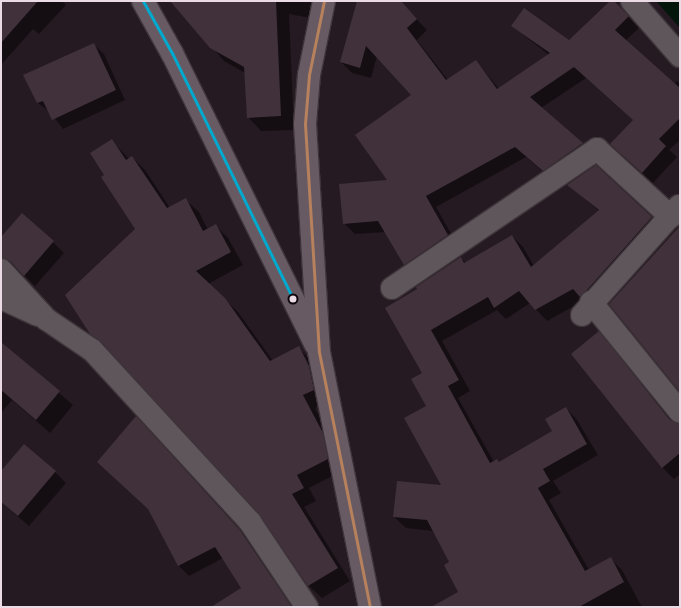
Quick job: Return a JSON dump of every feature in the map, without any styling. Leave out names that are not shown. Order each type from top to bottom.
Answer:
[{"type":"highway","points":[[143,1],[172,53],[319,352]]},
{"type":"highway","points":[[324,1],[309,74],[306,124],[319,352],[370,607]]},
{"type":"street","points":[[632,1],[680,56]]},
{"type":"street","points":[[392,288],[597,149],[676,211],[586,309],[680,412]]},
{"type":"street","points":[[1,270],[46,318]]},
{"type":"street","points":[[1,298],[46,318],[92,350],[250,522],[307,607]]},
{"type":"shaded area","points":[[656,1],[680,1],[680,28]]},
{"type":"building","points":[[1,1],[38,1],[1,43]]},
{"type":"building","points":[[170,1],[276,1],[281,116],[247,118],[244,67],[210,48]]},
{"type":"building","points":[[357,1],[401,1],[417,19],[407,28],[446,80],[476,60],[497,89],[550,53],[511,26],[524,8],[569,40],[610,1],[614,1],[629,16],[615,30],[680,88],[680,118],[659,139],[666,146],[642,173],[610,144],[633,120],[574,67],[530,97],[583,143],[543,171],[515,147],[426,196],[448,235],[404,265],[378,221],[343,224],[339,184],[387,180],[355,135],[411,95],[366,46],[360,68],[340,62]]},
{"type":"building","points":[[94,43],[116,90],[52,120],[43,101],[37,103],[23,75]]},
{"type":"building","points":[[112,139],[126,160],[132,156],[167,208],[186,198],[203,231],[216,224],[231,252],[196,271],[225,298],[270,361],[299,346],[309,366],[314,390],[303,395],[323,433],[328,459],[297,475],[304,488],[292,494],[338,568],[308,586],[259,514],[101,342],[90,334],[65,295],[135,229],[101,177],[104,175],[90,153]]},
{"type":"building","points":[[596,165],[652,217],[580,297],[573,289],[535,310],[519,291],[494,308],[488,297],[431,330],[459,380],[448,386],[490,463],[497,459],[499,462],[552,431],[545,419],[566,407],[587,444],[543,469],[550,481],[538,488],[585,571],[611,557],[624,582],[579,607],[431,607],[458,592],[444,565],[449,562],[427,520],[393,517],[397,481],[441,485],[404,418],[426,406],[411,379],[422,373],[385,308],[417,289],[416,287],[461,257],[464,263],[512,235],[531,267],[599,210],[567,185]]},
{"type":"building","points":[[22,213],[54,241],[24,276],[10,261],[1,258],[1,237]]},
{"type":"building","points":[[680,226],[680,392],[609,304]]},
{"type":"building","points":[[599,331],[670,420],[680,424],[680,453],[662,468],[571,354]]},
{"type":"building","points":[[1,342],[60,391],[36,420],[1,390]]},
{"type":"building","points":[[136,416],[240,530],[292,607],[211,607],[241,588],[215,547],[178,566],[148,509],[97,462]]},
{"type":"building","points":[[24,444],[56,471],[18,516],[1,502],[1,471]]},
{"type":"transit line","points":[[143,1],[172,53],[293,299]]},
{"type":"transit line","points":[[324,1],[309,75],[305,124],[319,352],[370,607]]}]
